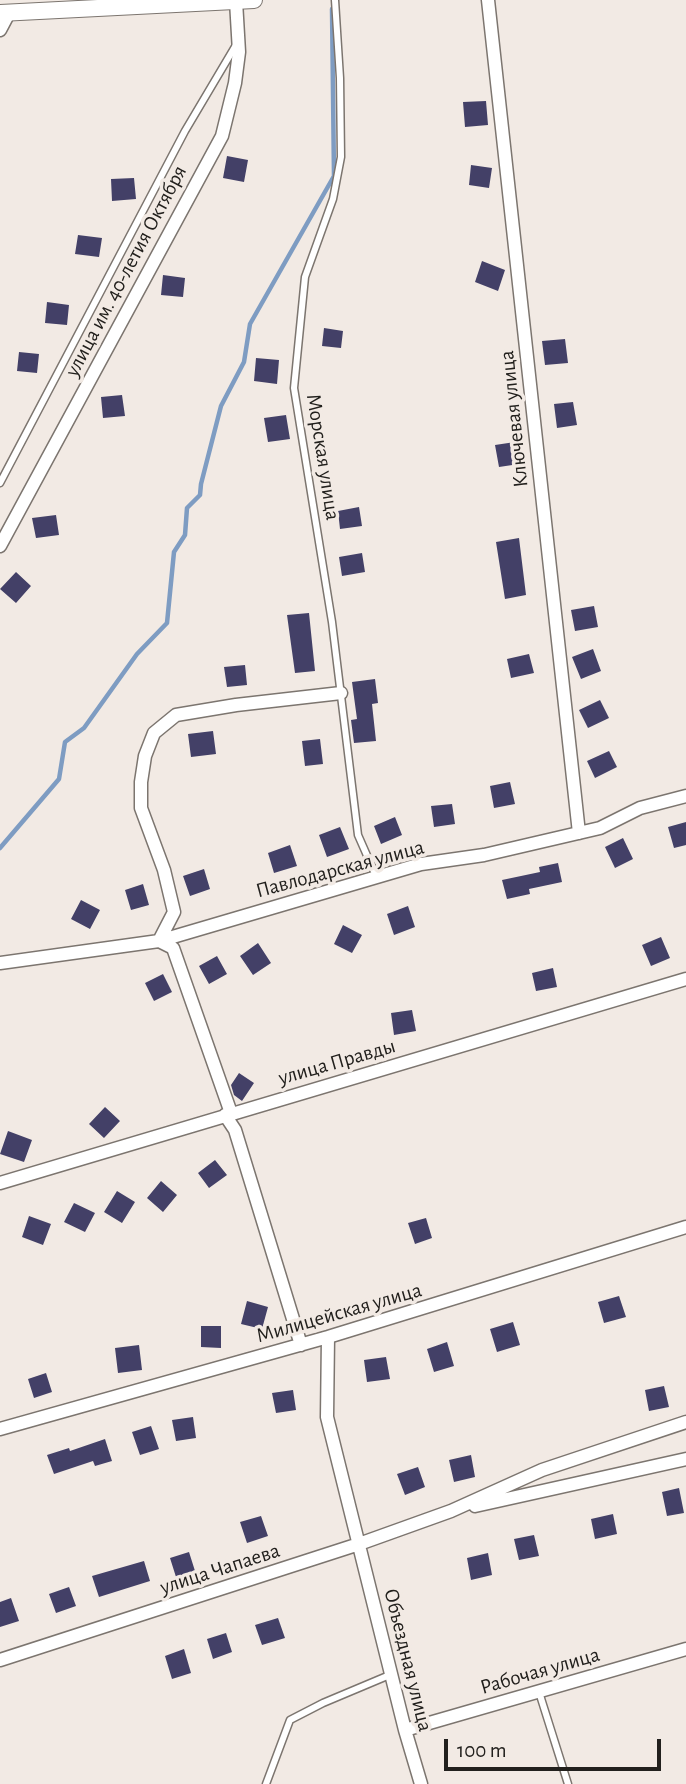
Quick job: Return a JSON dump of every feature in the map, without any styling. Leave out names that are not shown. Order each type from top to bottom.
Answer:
[{"type":"street","points":[[0,30],[4,13],[254,0]]},
{"type":"street","name":"Ключевая улица","points":[[488,0],[579,833]]},
{"type":"street","name":"улица им. 40-летия Октября","points":[[0,546],[222,136],[235,83],[238,41],[236,1]]},
{"type":"street","points":[[301,1345],[236,1130],[228,1114],[173,948],[159,941],[174,912],[163,870],[141,808],[141,782],[145,756],[154,733],[176,715],[341,693]]},
{"type":"street","name":"Павлодарская улица","points":[[0,963],[159,941],[421,864],[484,855],[600,828],[640,808],[686,796]]},
{"type":"street","name":"улица Правды","points":[[0,1183],[686,979]]},
{"type":"street","name":"Милицейская улица","points":[[0,1429],[328,1338],[686,1227]]},
{"type":"street","name":"Объездная улица","points":[[328,1338],[327,1417],[405,1730],[421,1784]]},
{"type":"street","name":"улица Чапаева","points":[[0,1660],[359,1544],[451,1511],[542,1470],[686,1422]]},
{"type":"street","name":"улица Чапаева","points":[[451,1511],[686,1460]]},
{"type":"street","name":"Рабочая улица","points":[[405,1730],[686,1649]]},
{"type":"lane","name":"Морская улица","points":[[335,0],[341,157],[333,199],[305,276],[294,388],[332,622],[358,835],[376,876]]},
{"type":"lane","points":[[0,483],[185,131],[238,41]]},
{"type":"lane","points":[[266,1784],[290,1720],[391,1674]]},
{"type":"lane","points":[[539,1691],[568,1784]]},
{"type":"building","points":[[486,101],[488,125],[465,127],[463,102]]},
{"type":"building","points":[[227,156],[248,160],[244,182],[223,178]]},
{"type":"building","points":[[471,165],[492,168],[489,188],[469,185]]},
{"type":"building","points":[[134,178],[136,199],[112,201],[111,179]]},
{"type":"building","points":[[78,235],[102,238],[99,257],[75,254]]},
{"type":"building","points":[[482,261],[505,270],[498,291],[475,282]]},
{"type":"building","points":[[163,275],[185,278],[183,297],[161,295]]},
{"type":"building","points":[[47,302],[69,305],[67,325],[45,323]]},
{"type":"building","points":[[324,328],[343,331],[341,348],[322,346]]},
{"type":"building","points":[[565,339],[568,363],[545,365],[542,341]]},
{"type":"building","points":[[19,352],[39,354],[37,373],[17,371]]},
{"type":"building","points":[[256,358],[279,360],[277,384],[254,381]]},
{"type":"building","points":[[122,395],[125,416],[103,418],[101,397]]},
{"type":"building","points":[[573,402],[577,425],[557,428],[554,404]]},
{"type":"building","points":[[286,415],[290,439],[268,442],[264,418]]},
{"type":"building","points":[[515,442],[519,464],[499,467],[495,445]]},
{"type":"building","points":[[359,507],[362,526],[340,529],[338,511]]},
{"type":"building","points":[[56,515],[59,535],[36,538],[32,518]]},
{"type":"building","points":[[519,538],[526,595],[505,599],[496,542]]},
{"type":"building","points":[[362,553],[365,572],[342,576],[339,557]]},
{"type":"building","points":[[16,572],[31,586],[16,603],[0,589]]},
{"type":"building","points":[[594,606],[598,627],[575,631],[571,610]]},
{"type":"building","points":[[309,613],[315,671],[295,673],[287,615]]},
{"type":"building","points":[[593,649],[601,671],[581,679],[572,657]]},
{"type":"building","points":[[529,654],[534,673],[511,678],[507,659]]},
{"type":"building","points":[[245,665],[247,685],[227,687],[224,667]]},
{"type":"building","points":[[375,679],[378,703],[372,704],[376,741],[354,743],[351,720],[357,719],[352,682]]},
{"type":"building","points":[[600,700],[609,718],[588,728],[579,710]]},
{"type":"building","points":[[213,731],[216,754],[191,757],[188,734]]},
{"type":"building","points":[[320,739],[323,764],[305,766],[302,741]]},
{"type":"building","points":[[609,751],[617,767],[595,778],[587,761]]},
{"type":"building","points":[[510,782],[515,804],[494,808],[490,786]]},
{"type":"building","points":[[452,804],[455,824],[434,827],[431,806]]},
{"type":"building","points":[[395,817],[402,835],[381,844],[374,826]]},
{"type":"building","points":[[686,822],[686,845],[674,848],[668,827]]},
{"type":"building","points":[[340,827],[349,849],[327,857],[319,835]]},
{"type":"building","points":[[623,838],[633,859],[615,868],[605,847]]},
{"type":"building","points":[[290,845],[297,866],[274,873],[268,853]]},
{"type":"building","points":[[558,863],[562,882],[529,889],[530,894],[507,899],[502,880],[540,872],[539,867]]},
{"type":"building","points":[[204,869],[210,889],[190,896],[183,876]]},
{"type":"building","points":[[143,884],[149,905],[131,910],[125,890]]},
{"type":"building","points":[[81,900],[100,910],[90,929],[71,919]]},
{"type":"building","points":[[408,906],[415,927],[394,935],[387,914]]},
{"type":"building","points":[[343,925],[362,935],[352,953],[334,944]]},
{"type":"building","points":[[661,937],[670,958],[651,966],[642,945]]},
{"type":"building","points":[[258,943],[271,963],[253,975],[240,956]]},
{"type":"building","points":[[217,956],[227,974],[209,984],[199,966]]},
{"type":"building","points":[[553,968],[557,987],[536,991],[532,973]]},
{"type":"building","points":[[163,974],[172,992],[154,1001],[145,983]]},
{"type":"building","points":[[412,1010],[416,1031],[394,1035],[391,1013]]},
{"type":"building","points":[[239,1073],[254,1083],[242,1101],[234,1095],[231,1085]]},
{"type":"building","points":[[105,1107],[120,1121],[104,1138],[89,1124]]},
{"type":"building","points":[[8,1131],[32,1140],[24,1162],[0,1154]]},
{"type":"building","points":[[215,1160],[227,1175],[209,1188],[198,1173]]},
{"type":"building","points":[[161,1181],[177,1195],[163,1212],[147,1198]]},
{"type":"building","points":[[117,1191],[135,1202],[122,1223],[104,1212]]},
{"type":"building","points":[[74,1203],[95,1213],[85,1232],[64,1222]]},
{"type":"building","points":[[29,1216],[51,1224],[43,1245],[22,1237]]},
{"type":"building","points":[[426,1218],[432,1238],[415,1244],[408,1223]]},
{"type":"building","points":[[619,1296],[626,1317],[604,1323],[598,1302]]},
{"type":"building","points":[[247,1301],[268,1307],[262,1329],[241,1324]]},
{"type":"building","points":[[513,1322],[520,1345],[497,1352],[490,1329]]},
{"type":"building","points":[[201,1326],[221,1326],[221,1348],[201,1347]]},
{"type":"building","points":[[447,1342],[454,1366],[434,1372],[427,1349]]},
{"type":"building","points":[[139,1345],[142,1370],[118,1373],[115,1348]]},
{"type":"building","points":[[386,1357],[390,1379],[367,1382],[364,1360]]},
{"type":"building","points":[[46,1373],[52,1392],[34,1398],[28,1379]]},
{"type":"building","points":[[664,1386],[669,1407],[649,1411],[645,1390]]},
{"type":"building","points":[[293,1390],[296,1410],[276,1413],[272,1393]]},
{"type":"building","points":[[193,1417],[196,1438],[176,1441],[172,1420]]},
{"type":"building","points":[[151,1426],[159,1449],[140,1455],[132,1432]]},
{"type":"building","points":[[105,1439],[112,1461],[95,1466],[93,1461],[54,1474],[47,1455],[69,1448],[70,1451]]},
{"type":"building","points":[[471,1455],[475,1477],[454,1482],[449,1460]]},
{"type":"building","points":[[418,1467],[425,1487],[405,1495],[397,1474]]},
{"type":"building","points":[[679,1488],[684,1513],[667,1516],[662,1492]]},
{"type":"building","points":[[613,1514],[617,1534],[595,1539],[591,1519]]},
{"type":"building","points":[[261,1516],[268,1536],[247,1543],[240,1522]]},
{"type":"building","points":[[534,1535],[539,1556],[519,1560],[514,1539]]},
{"type":"building","points":[[189,1552],[195,1571],[176,1577],[170,1558]]},
{"type":"building","points":[[488,1553],[492,1575],[471,1580],[467,1558]]},
{"type":"building","points":[[144,1561],[150,1581],[99,1597],[92,1576]]},
{"type":"building","points":[[69,1587],[76,1606],[56,1613],[49,1594]]},
{"type":"building","points":[[11,1598],[19,1621],[0,1627],[0,1602]]},
{"type":"building","points":[[278,1618],[285,1638],[262,1645],[255,1625]]},
{"type":"building","points":[[226,1633],[232,1652],[213,1659],[207,1639]]},
{"type":"building","points":[[184,1649],[191,1673],[172,1679],[165,1656]]},
{"type":"waterway","points":[[0,848],[59,779],[65,742],[84,728],[137,654],[167,623],[174,552],[185,535],[187,508],[200,495],[221,406],[244,362],[250,324],[334,176],[332,9]]}]
